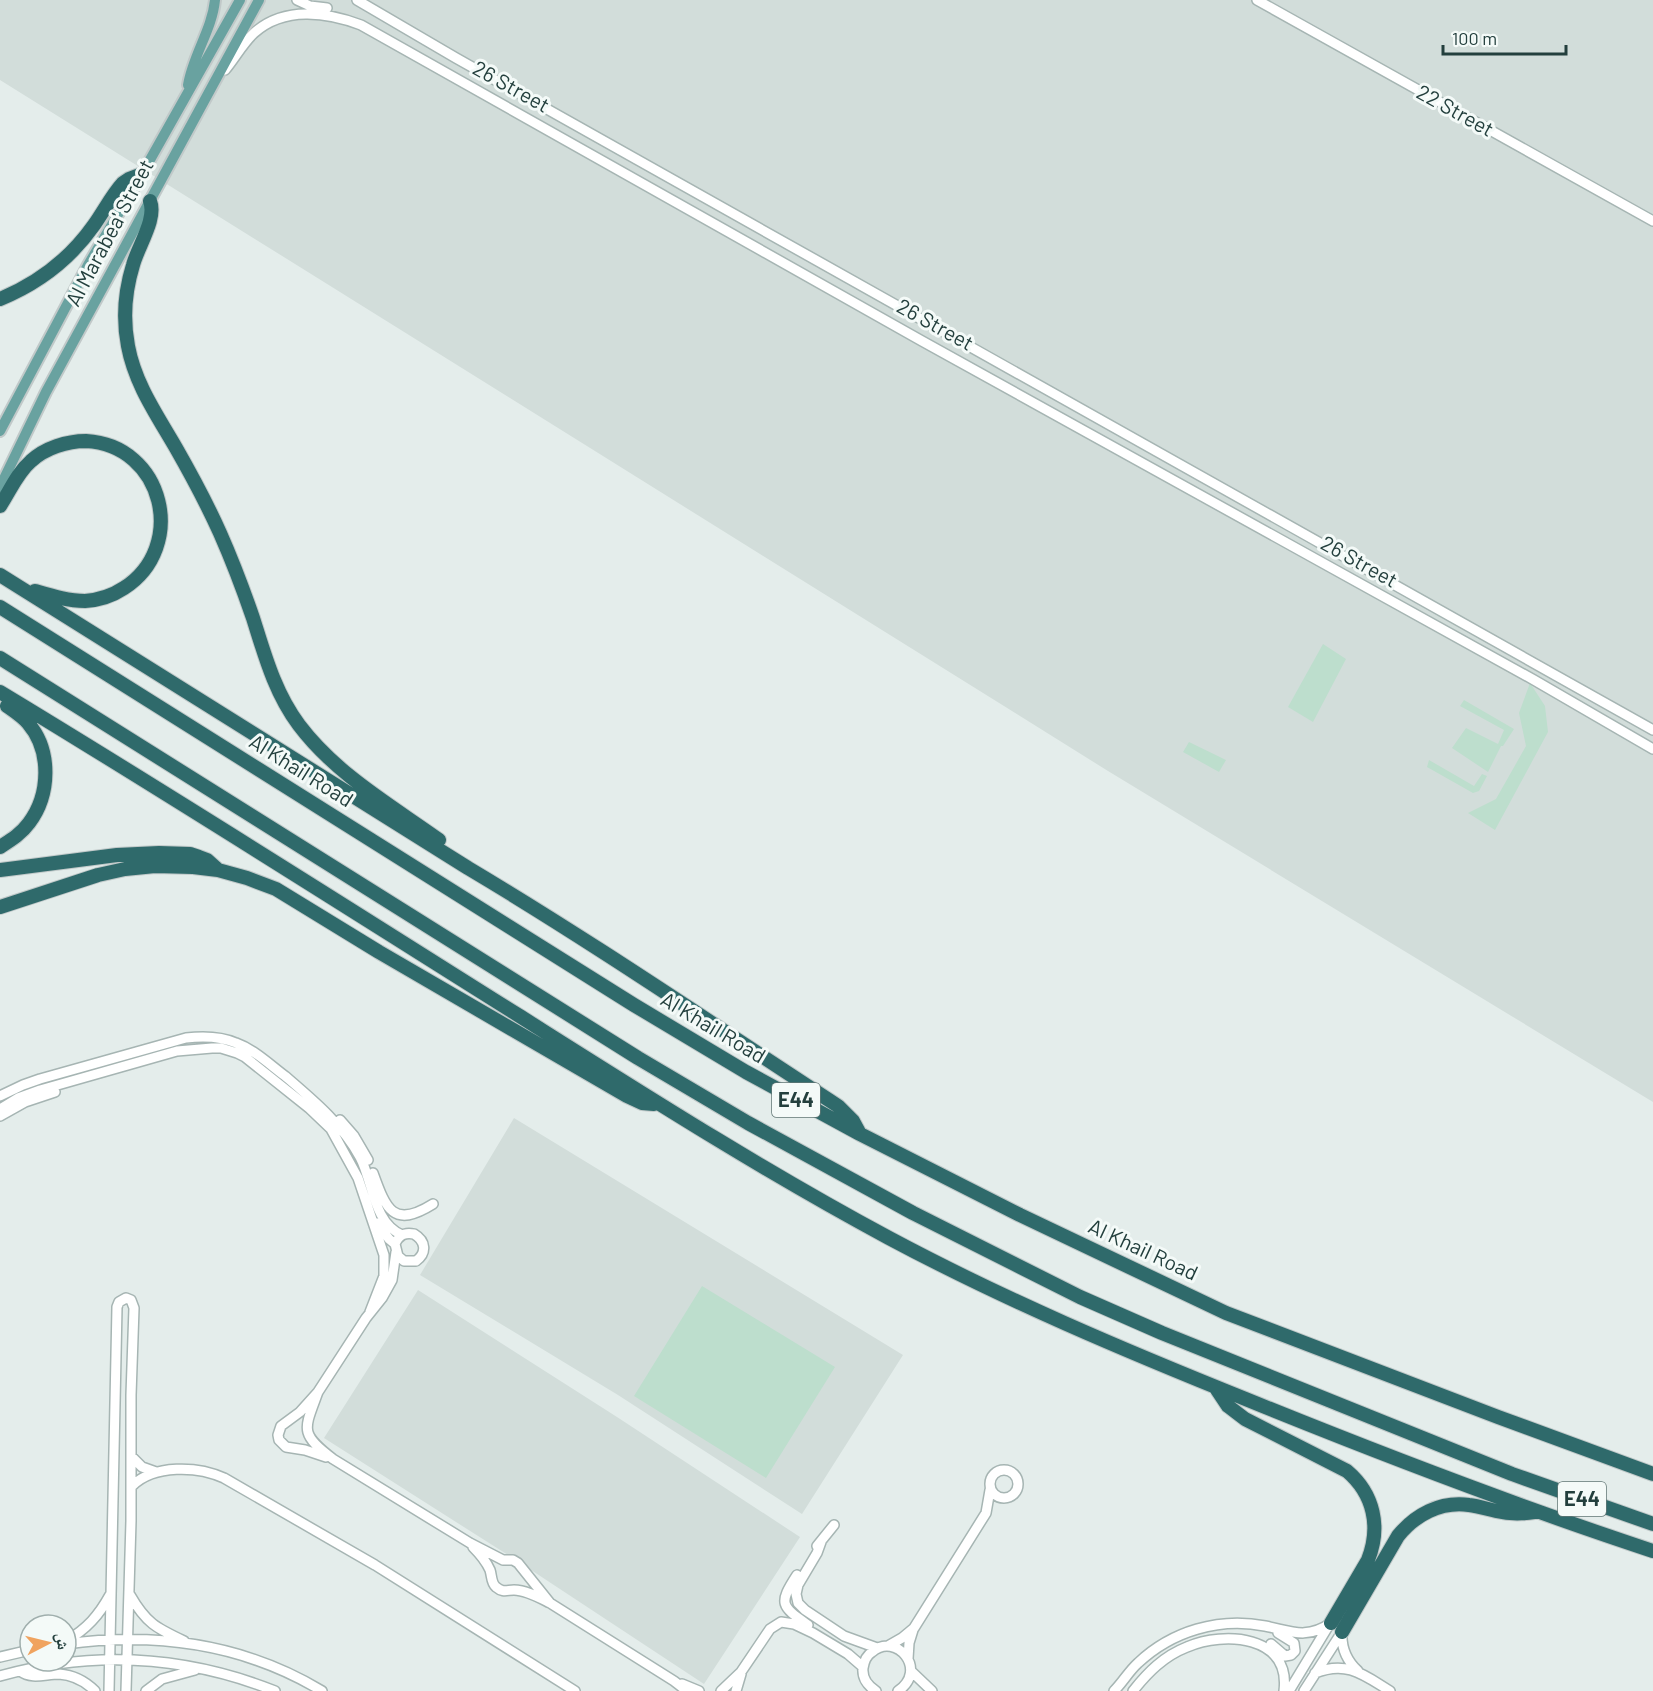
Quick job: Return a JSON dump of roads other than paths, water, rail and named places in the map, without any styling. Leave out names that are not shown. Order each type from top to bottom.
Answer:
[{"type":"highway","points":[[4,296],[41,278],[61,262],[93,227],[118,188],[129,179],[142,174]]},
{"type":"highway","points":[[150,201],[152,215],[133,265],[127,295],[126,326],[131,361],[144,394],[192,475],[220,532],[242,586],[273,681],[298,723],[331,761],[350,777],[454,850],[468,868]]},
{"type":"highway","points":[[0,506],[32,460],[56,447],[82,441],[108,445],[123,452],[148,476],[156,492],[162,527],[159,544],[142,573],[130,584],[102,599],[87,601],[70,601],[20,587]]},
{"type":"highway","points":[[0,575],[468,868],[543,912],[838,1106],[853,1121],[860,1134]]},
{"type":"highway","name":"Al Khail Road","points":[[0,608],[634,1005],[746,1072],[860,1134],[1020,1215],[1226,1313],[1653,1474]]},
{"type":"highway","name":"E44","points":[[0,658],[646,1063],[748,1123],[913,1213],[1080,1297],[1162,1333],[1512,1474],[1653,1524]]},
{"type":"highway","points":[[0,692],[659,1104],[842,1212],[932,1260],[1024,1305],[1216,1388],[1343,1438],[1651,1551]]},
{"type":"highway","points":[[0,701],[20,715],[36,734],[41,745],[45,769],[43,793],[34,815],[19,834],[0,847]]},
{"type":"highway","points":[[0,870],[117,855],[159,853],[199,857],[207,860],[218,870]]},
{"type":"highway","points":[[0,907],[98,875],[125,869],[172,866],[218,870],[248,878],[276,889],[379,952],[627,1096],[642,1103],[659,1104]]},
{"type":"highway","points":[[1216,1388],[1228,1406],[1245,1419],[1347,1471],[1368,1497],[1375,1524],[1374,1542],[1368,1560],[1336,1627]]},
{"type":"highway","points":[[1336,1627],[1398,1536],[1423,1514],[1441,1506],[1457,1504],[1508,1513],[1539,1511]]},
{"type":"main road","points":[[187,94],[190,73],[211,21],[215,0]]},
{"type":"main road","name":"Al Marabea' Street","points":[[0,431],[88,265],[240,0]]},
{"type":"main road","name":"Al Marabea' Street","points":[[0,487],[42,400],[259,0]]},
{"type":"street","points":[[297,0],[304,4],[341,13],[361,25]]},
{"type":"street","name":"26 Street","points":[[357,0],[456,58],[1650,729]]},
{"type":"street","name":"22 Street","points":[[1257,0],[1653,221]]},
{"type":"street","name":"26 Street","points":[[209,91],[252,35],[265,25],[294,15],[315,13],[342,18],[361,25],[1076,427],[1534,680],[1653,749]]},
{"type":"street","points":[[1076,427],[1080,417],[1089,413]]},
{"type":"street","points":[[1624,733],[1650,729]]},
{"type":"street","points":[[0,1096],[57,1073],[186,1038],[202,1036],[226,1040],[249,1048],[328,1114],[360,1157],[381,1216],[390,1227],[402,1235]]},
{"type":"street","points":[[0,1109],[40,1089],[169,1053],[221,1048],[245,1057],[309,1108],[331,1129],[352,1166],[370,1211],[385,1265],[381,1287],[370,1312]]},
{"type":"street","points":[[0,1116],[25,1102],[44,1095],[170,1059],[221,1054],[243,1063],[334,1136]]},
{"type":"street","points":[[328,1114],[340,1120],[354,1136],[366,1155],[382,1198],[390,1209],[403,1215],[411,1215],[433,1204]]},
{"type":"street","points":[[333,1459],[305,1450],[291,1449],[279,1440],[279,1430],[318,1392],[389,1287],[394,1272],[395,1248],[402,1235],[410,1233],[418,1236],[424,1243],[424,1251],[420,1258],[412,1262],[400,1259],[395,1248],[370,1211]]},
{"type":"street","points":[[109,1691],[117,1307],[119,1302],[126,1298],[133,1303],[134,1308],[126,1691]]},
{"type":"street","points":[[318,1392],[307,1432],[314,1442],[333,1459],[470,1543],[503,1560],[513,1560],[518,1563],[550,1603]]},
{"type":"street","points":[[132,1457],[142,1467],[156,1472]]},
{"type":"street","points":[[132,1486],[143,1477],[156,1472],[181,1469],[196,1470],[224,1478],[358,1555],[575,1691]]},
{"type":"street","points":[[898,1691],[908,1682],[911,1671],[908,1659],[909,1643],[914,1628],[986,1513],[995,1505],[1013,1496],[1018,1486],[1015,1475],[1009,1471],[998,1471],[993,1475],[986,1513]]},
{"type":"street","points":[[990,1490],[997,1497],[1007,1499]]},
{"type":"street","points":[[813,1633],[808,1626],[788,1611],[785,1600],[789,1587],[813,1550],[834,1525]]},
{"type":"street","points":[[821,1542],[819,1550],[798,1585],[796,1594],[798,1603],[844,1636],[877,1648]]},
{"type":"street","points":[[470,1543],[484,1560],[498,1588],[503,1591],[514,1590],[529,1594],[550,1603],[687,1691]]},
{"type":"street","points":[[78,1635],[91,1623],[111,1593]]},
{"type":"street","points":[[129,1593],[140,1613],[153,1625],[190,1644]]},
{"type":"street","points":[[722,1691],[741,1672],[770,1629],[777,1624],[789,1622],[813,1633],[848,1654],[863,1667]]},
{"type":"street","points":[[1114,1691],[1140,1661],[1153,1650],[1173,1637],[1195,1629],[1218,1624],[1241,1623],[1263,1625],[1292,1633],[1306,1633],[1336,1627]]},
{"type":"street","points":[[1240,1640],[1259,1639],[1271,1644],[1283,1655],[1294,1654],[1296,1648],[1292,1641],[1263,1625]]},
{"type":"street","points":[[1336,1627],[1349,1661],[1360,1672],[1390,1691]]},
{"type":"street","points":[[1304,1691],[1336,1627]]},
{"type":"street","points":[[1289,1691],[1336,1627]]},
{"type":"street","points":[[864,1691],[863,1667],[867,1656],[877,1648],[888,1646],[902,1638],[914,1628]]},
{"type":"street","points":[[1133,1691],[1148,1673],[1176,1652],[1222,1638],[1254,1642],[1273,1653],[1283,1672],[1284,1691]]},
{"type":"street","points":[[78,1641],[127,1640],[215,1648],[285,1671],[322,1691]]},
{"type":"street","points":[[888,1646],[900,1650],[908,1659]]},
{"type":"street","points":[[0,1657],[18,1653]]},
{"type":"street","points":[[78,1661],[110,1659],[152,1661],[200,1669],[248,1681],[275,1691]]},
{"type":"street","points":[[1315,1673],[1337,1667],[1360,1672]]},
{"type":"street","points":[[146,1691],[156,1682],[168,1676],[200,1669]]},
{"type":"street","points":[[911,1671],[932,1691]]},
{"type":"street","points":[[0,1676],[18,1672]]},
{"type":"street","points":[[736,1691],[741,1672]]},
{"type":"street","points":[[23,1673],[32,1677],[52,1674],[68,1675],[83,1681],[94,1691]]},
{"type":"street","points":[[865,1680],[876,1691]]},
{"type":"street","points":[[674,1681],[699,1691]]}]
